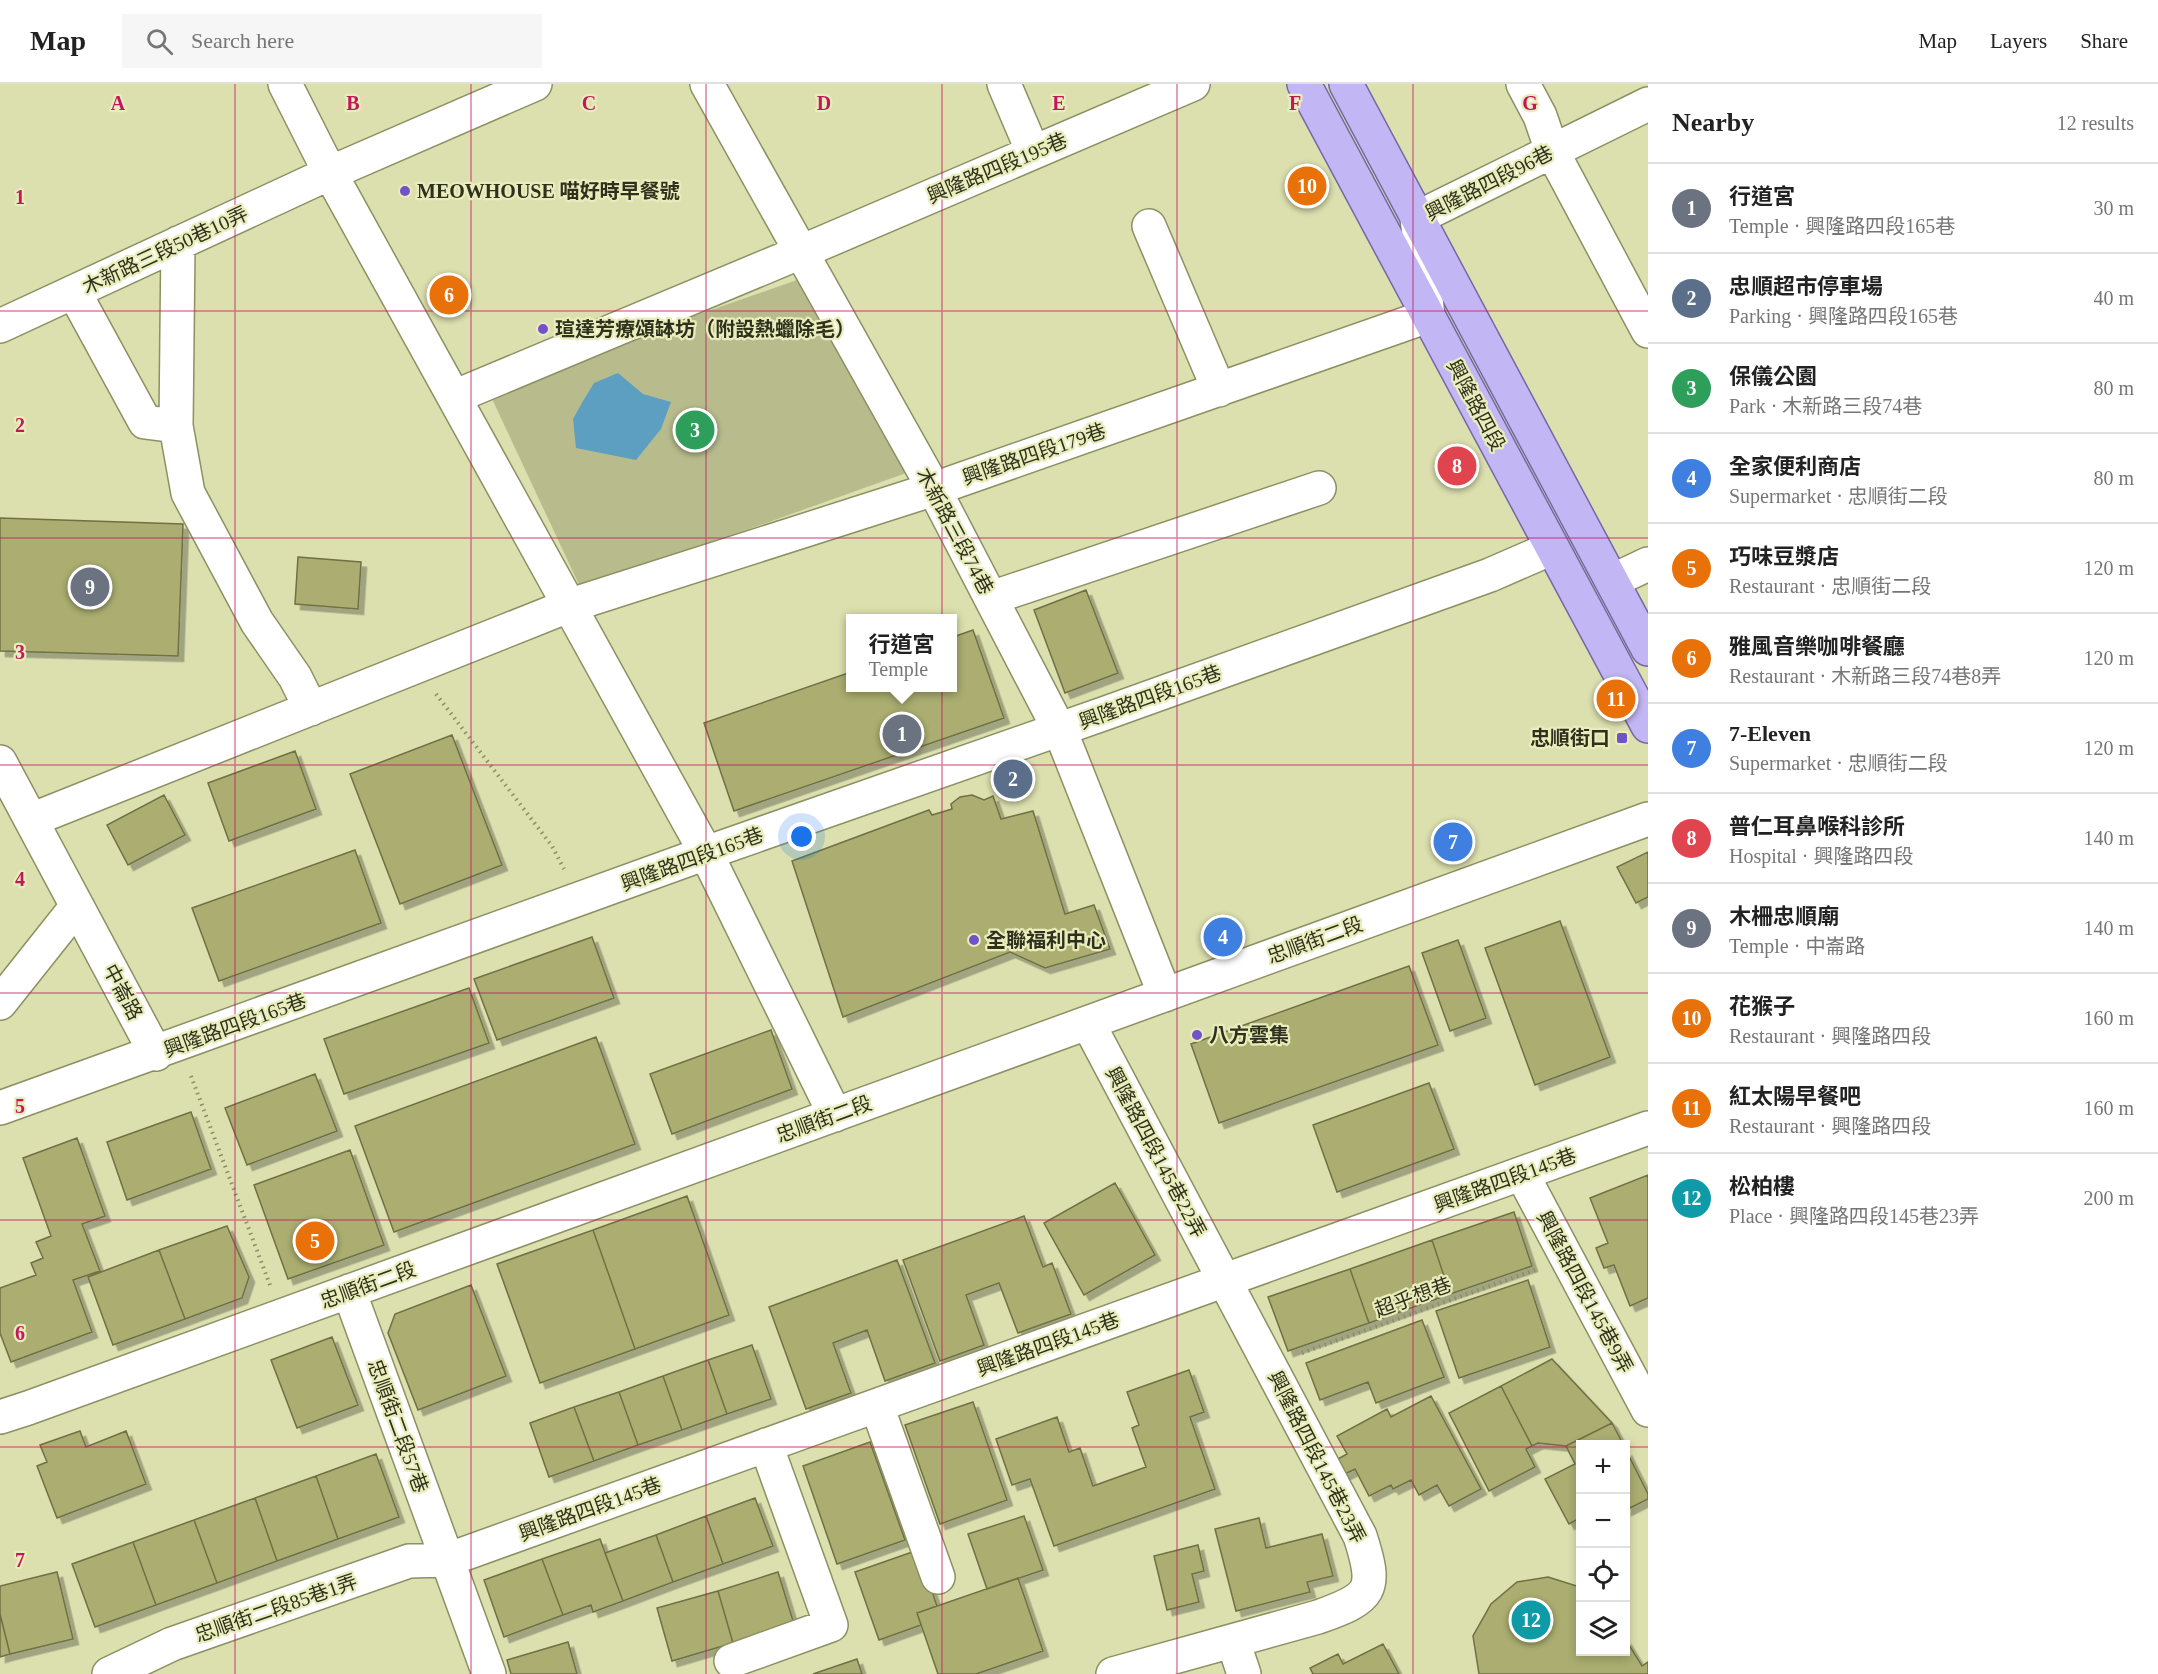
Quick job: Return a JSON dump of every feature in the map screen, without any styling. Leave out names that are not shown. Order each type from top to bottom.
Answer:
[{"type":"main road","name":"興隆路四段","points":[[1304,84],[1648,726]]},
{"type":"main road","name":"興隆路四段","points":[[1346,84],[1648,649]]},
{"type":"street","points":[[285,84],[330,173],[706,853],[835,1115]]},
{"type":"street","name":"木新路三段50巷10弄","points":[[0,326],[330,173],[535,84]]},
{"type":"street","name":"木新路三段74巷","points":[[707,84],[934,489],[1060,730],[1165,995]]},
{"type":"street","points":[[1004,84],[1033,152]]},
{"type":"street","name":"興隆路四段195巷","points":[[454,397],[801,252],[1193,84]]},
{"type":"street","points":[[1523,84],[1540,116],[1552,151],[1648,331]]},
{"type":"street","name":"興隆路四段96巷","points":[[1428,316],[1418,218],[1648,104]]},
{"type":"street","points":[[1149,226],[1219,390]]},
{"type":"street","points":[[178,243],[176,426],[188,493],[257,622],[295,677],[311,709]]},
{"type":"street","points":[[74,292],[146,422],[176,426]]},
{"type":"street","name":"興隆路四段179巷","points":[[31,820],[568,606],[934,489],[1428,316]]},
{"type":"street","points":[[991,598],[1319,488]]},
{"type":"street","name":"興隆路四段165巷","points":[[0,1108],[156,1054],[706,853],[1060,730],[1490,574],[1552,548]]},
{"type":"street","points":[[1612,581],[1648,564]]},
{"type":"street","name":"中崙路","points":[[0,762],[156,1054]]},
{"type":"street","name":"忠順街二段","points":[[0,1416],[349,1292],[1648,819]]},
{"type":"street","points":[[0,1003],[77,906]]},
{"type":"street","name":"興隆路四段145巷22弄","points":[[1088,1023],[1225,1281]]},
{"type":"street","name":"興隆路四段145巷","points":[[447,1560],[1648,1128]]},
{"type":"street","name":"興隆路四段145巷9弄","points":[[1522,1174],[1648,1410]]},
{"type":"street","name":"興隆路四段145巷23弄","points":[[1113,1674],[1346,1607],[1361,1599],[1369,1584],[1369,1563],[1360,1536],[1225,1281]]},
{"type":"street","name":"忠順街二段57巷","points":[[349,1292],[489,1674]]},
{"type":"street","points":[[877,1406],[938,1576]]},
{"type":"street","points":[[731,1661],[831,1625],[766,1445]]},
{"type":"street","name":"忠順街二段85巷1弄","points":[[109,1674],[172,1644],[409,1561],[447,1560]]},
{"type":"street","points":[[1233,1641],[1244,1674]]},
{"type":"path","points":[[420,665],[439,700],[552,846],[580,899]]},
{"type":"path","points":[[156,1054],[191,1076],[282,1316]]},
{"type":"path","name":"超乎想巷","points":[[1269,1365],[1567,1258]]},
{"type":"green space","points":[[797,280],[909,472],[581,589],[487,388]]},
{"type":"water","points":[[618,373],[643,394],[671,402],[661,429],[636,460],[576,448],[573,419],[583,401],[594,383]]},
{"type":"building","points":[[0,518],[183,524],[178,656],[0,651]]},
{"type":"building","points":[[298,557],[361,562],[358,609],[295,604]]},
{"type":"building","points":[[1086,590],[1118,673],[1065,693],[1034,610]]},
{"type":"building","points":[[973,630],[1004,718],[734,811],[704,723],[846,674],[846,692],[957,692],[957,636]]},
{"type":"building","points":[[452,735],[502,865],[400,904],[350,774]]},
{"type":"building","points":[[295,751],[316,809],[229,841],[208,783]]},
{"type":"building","points":[[164,795],[185,835],[128,865],[107,825]]},
{"type":"building","points":[[972,795],[984,800],[993,796],[1001,819],[1033,811],[1065,914],[1094,905],[1110,949],[1045,968],[1010,952],[843,1017],[792,861],[929,810],[932,815],[952,809],[951,804],[960,797]]},
{"type":"building","points":[[355,850],[381,923],[219,981],[192,908]]},
{"type":"building","points":[[1648,852],[1648,897],[1636,903],[1617,867]]},
{"type":"building","points":[[1560,921],[1610,1057],[1535,1085],[1485,948]]},
{"type":"building","points":[[592,937],[614,998],[497,1040],[474,979]]},
{"type":"building","points":[[1458,940],[1486,1018],[1450,1031],[1422,953]]},
{"type":"building","points":[[1409,966],[1438,1045],[1219,1123],[1191,1044]]},
{"type":"building","points":[[469,988],[489,1043],[344,1094],[324,1039]]},
{"type":"building","points":[[771,1030],[792,1089],[672,1134],[650,1074]]},
{"type":"building","points":[[596,1037],[635,1144],[394,1232],[355,1126]]},
{"type":"building","points":[[315,1074],[337,1131],[247,1165],[225,1108]]},
{"type":"building","points":[[1429,1083],[1454,1149],[1337,1192],[1313,1125]]},
{"type":"building","points":[[191,1112],[211,1169],[127,1200],[107,1142]]},
{"type":"building","points":[[77,1138],[105,1216],[82,1224],[100,1271],[73,1280],[92,1332],[11,1362],[0,1333],[0,1288],[36,1275],[31,1263],[43,1258],[36,1242],[51,1236],[23,1158]]},
{"type":"building","points":[[350,1150],[384,1245],[288,1279],[254,1185]]},
{"type":"building","points":[[1648,1175],[1648,1298],[1630,1306],[1614,1265],[1604,1268],[1596,1248],[1608,1243],[1590,1198]]},
{"type":"building","points":[[1115,1183],[1155,1255],[1084,1295],[1044,1223]]},
{"type":"building","points":[[687,1196],[729,1315],[635,1349],[593,1230]]},
{"type":"building","points":[[1514,1212],[1532,1266],[1450,1294],[1432,1240]]},
{"type":"building","points":[[1024,1216],[1043,1267],[1052,1263],[1071,1314],[1018,1333],[999,1283],[966,1295],[984,1345],[940,1361],[903,1260]]},
{"type":"building","points":[[227,1226],[249,1277],[242,1298],[185,1319],[159,1250]]},
{"type":"building","points":[[593,1230],[635,1349],[540,1383],[497,1264]]},
{"type":"building","points":[[1432,1240],[1450,1294],[1369,1323],[1350,1269]]},
{"type":"building","points":[[159,1250],[185,1319],[113,1345],[88,1277]]},
{"type":"building","points":[[897,1260],[935,1363],[885,1381],[867,1330],[833,1343],[851,1393],[806,1409],[769,1307]]},
{"type":"building","points":[[1350,1269],[1369,1323],[1288,1351],[1268,1297]]},
{"type":"building","points":[[1528,1280],[1550,1347],[1459,1378],[1436,1311]]},
{"type":"building","points":[[471,1285],[506,1376],[418,1410],[388,1333],[395,1314]]},
{"type":"building","points":[[1422,1320],[1444,1377],[1376,1403],[1368,1382],[1320,1400],[1306,1363]]},
{"type":"building","points":[[332,1337],[358,1405],[297,1428],[271,1360]]},
{"type":"building","points":[[752,1345],[771,1399],[727,1414],[708,1360]]},
{"type":"building","points":[[1552,1359],[1612,1423],[1566,1446],[1538,1443],[1532,1446],[1501,1386]]},
{"type":"building","points":[[708,1360],[727,1414],[682,1430],[663,1376]]},
{"type":"building","points":[[1189,1370],[1204,1412],[1190,1417],[1215,1489],[1054,1546],[1030,1479],[1012,1485],[996,1439],[1057,1417],[1069,1452],[1080,1448],[1093,1486],[1146,1467],[1132,1428],[1139,1425],[1127,1392]]},
{"type":"building","points":[[663,1376],[682,1430],[638,1445],[619,1392]]},
{"type":"building","points":[[1501,1386],[1532,1446],[1526,1449],[1535,1467],[1489,1491],[1449,1413]]},
{"type":"building","points":[[619,1392],[638,1445],[594,1461],[574,1407]]},
{"type":"building","points":[[1431,1396],[1481,1489],[1449,1506],[1437,1485],[1419,1495],[1411,1480],[1393,1489],[1391,1485],[1369,1496],[1355,1469],[1343,1475],[1336,1460],[1347,1454],[1337,1436],[1387,1409],[1391,1417]]},
{"type":"building","points":[[973,1402],[1007,1500],[940,1524],[905,1425]]},
{"type":"building","points":[[574,1407],[594,1461],[549,1477],[530,1423]]},
{"type":"building","points":[[1612,1423],[1621,1440],[1578,1440]]},
{"type":"building","points":[[80,1431],[86,1447],[126,1431],[146,1484],[57,1518],[37,1466],[47,1462],[40,1445]]},
{"type":"building","points":[[1576,1441],[1576,1520],[1569,1524],[1545,1479],[1575,1464],[1566,1446]]},
{"type":"building","points":[[870,1442],[905,1540],[837,1564],[803,1466]]},
{"type":"building","points":[[376,1454],[399,1517],[338,1539],[316,1476]]},
{"type":"building","points":[[1630,1458],[1648,1494],[1648,1499],[1630,1508]]},
{"type":"building","points":[[316,1476],[338,1539],[277,1561],[255,1498]]},
{"type":"building","points":[[255,1498],[277,1561],[217,1583],[194,1520]]},
{"type":"building","points":[[755,1498],[773,1546],[723,1564],[706,1516]]},
{"type":"building","points":[[706,1516],[723,1564],[673,1582],[656,1535]]},
{"type":"building","points":[[1024,1516],[1043,1570],[987,1589],[968,1534]]},
{"type":"building","points":[[1259,1518],[1266,1548],[1322,1534],[1333,1576],[1307,1582],[1310,1592],[1236,1611],[1215,1529]]},
{"type":"building","points":[[194,1520],[217,1583],[156,1605],[133,1542]]},
{"type":"building","points":[[656,1535],[673,1582],[623,1601],[605,1553]]},
{"type":"building","points":[[600,1539],[623,1601],[593,1612],[591,1605],[563,1615],[542,1559]]},
{"type":"building","points":[[133,1542],[156,1605],[95,1627],[72,1564]]},
{"type":"building","points":[[1198,1545],[1204,1571],[1192,1574],[1199,1602],[1167,1610],[1154,1556]]},
{"type":"building","points":[[918,1550],[937,1606],[917,1613],[921,1625],[879,1640],[855,1572]]},
{"type":"building","points":[[542,1559],[563,1615],[504,1637],[484,1580]]},
{"type":"building","points":[[57,1572],[73,1639],[10,1654],[0,1614],[0,1586]]},
{"type":"building","points":[[778,1572],[794,1624],[733,1643],[718,1591]]},
{"type":"building","points":[[1548,1577],[1576,1586],[1576,1656],[1630,1656],[1630,1646],[1642,1666],[1648,1662],[1648,1674],[1479,1674],[1473,1636],[1491,1604],[1517,1582]]},
{"type":"building","points":[[1018,1578],[1043,1651],[976,1674],[938,1674],[917,1613]]},
{"type":"building","points":[[718,1591],[733,1643],[672,1661],[657,1608]]},
{"type":"building","points":[[0,1614],[10,1654],[0,1657]]},
{"type":"building","points":[[568,1642],[577,1674],[511,1674],[507,1660]]},
{"type":"building","points":[[1383,1644],[1399,1674],[1313,1674],[1310,1668],[1338,1654],[1343,1664]]},
{"type":"building","points":[[857,1659],[862,1674],[813,1674]]},
{"type":"place","name":"花猴子","points":[[1307,186]]},
{"type":"place","name":"MEOWHOUSE 喵好時早餐號","points":[[405,191]]},
{"type":"place","name":"雅風音樂咖啡餐廳","points":[[449,295]]},
{"type":"place","name":"瑄達芳療頌缽坊（附設熱蠟除毛）","points":[[543,329]]},
{"type":"place","name":"保儀公園","points":[[695,430]]},
{"type":"place","name":"普仁耳鼻喉科診所","points":[[1457,466]]},
{"type":"place","name":"木柵忠順廟","points":[[90,587]]},
{"type":"place","name":"紅太陽早餐吧","points":[[1616,699]]},
{"type":"place","name":"行道宮","points":[[902,734]]},
{"type":"place","name":"忠順街口","points":[[1622,738]]},
{"type":"place","name":"忠順超市停車場","points":[[1013,779]]},
{"type":"place","name":"7-Eleven","points":[[1453,842]]},
{"type":"place","name":"全家便利商店","points":[[1223,937]]},
{"type":"place","name":"全聯福利中心","points":[[974,940]]},
{"type":"place","name":"八方雲集","points":[[1197,1035]]},
{"type":"place","name":"巧味豆漿店","points":[[315,1241]]},
{"type":"place","name":"松柏樓","points":[[1531,1620]]}]
